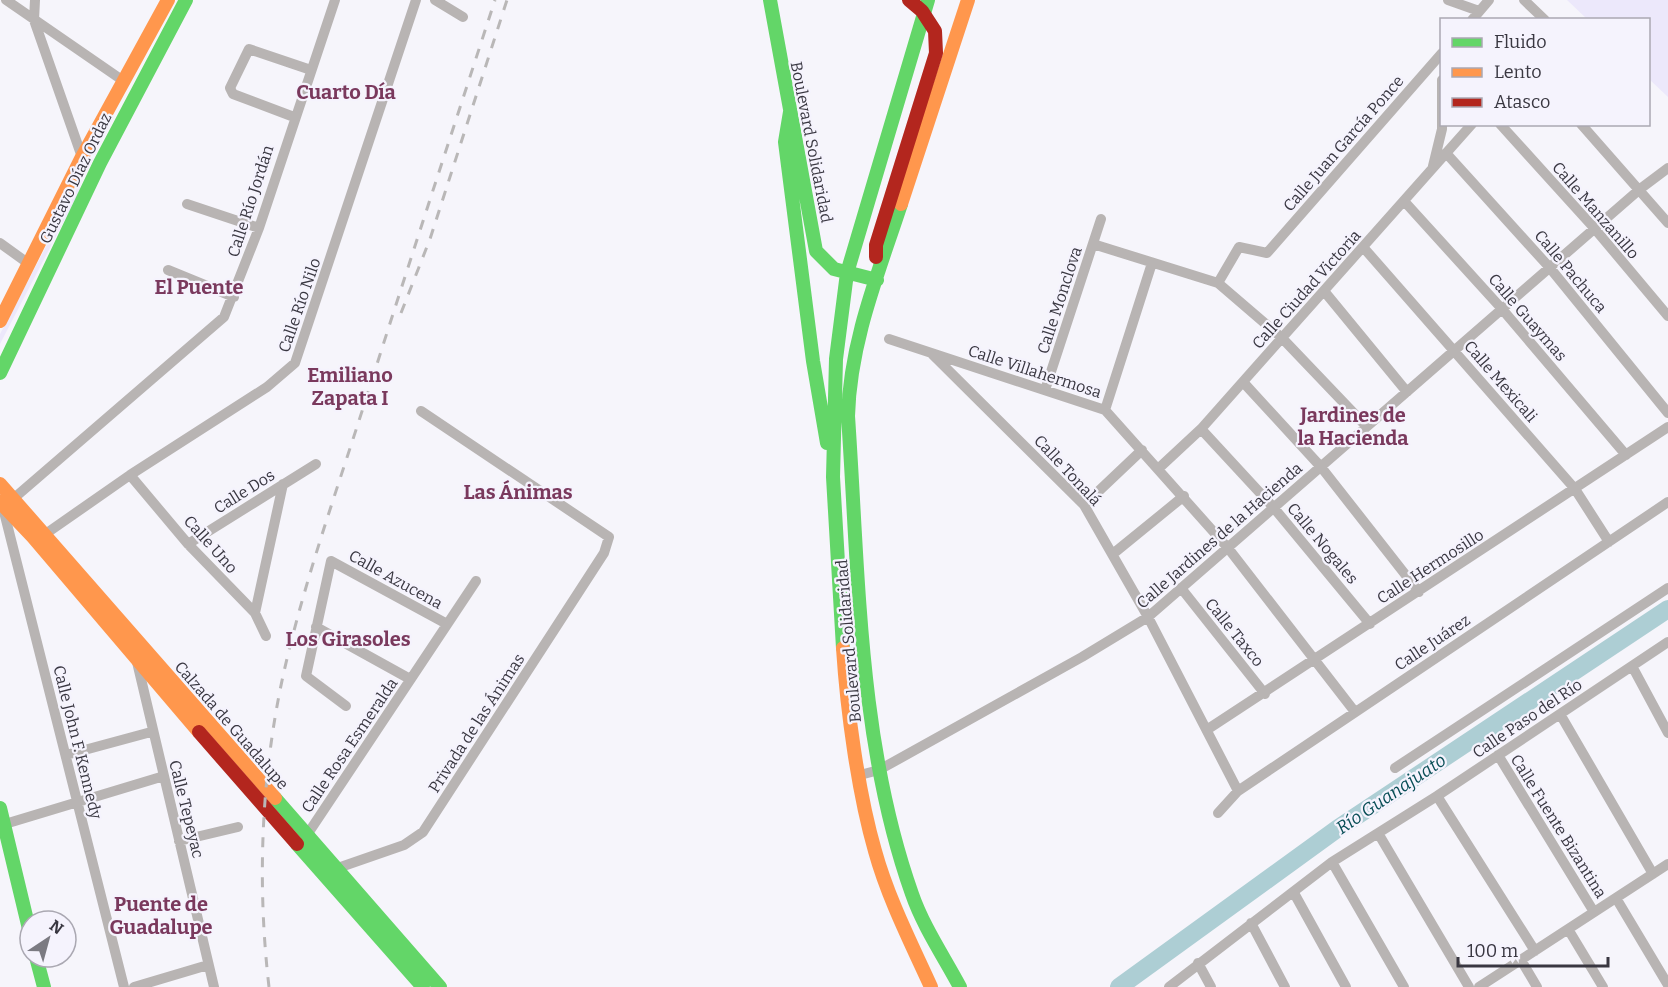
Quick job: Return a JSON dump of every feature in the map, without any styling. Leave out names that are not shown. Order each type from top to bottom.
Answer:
[{"type":"main road","name":"Gustavo Díaz Ordaz","points":[[0,321],[5,300],[29,264],[82,157],[168,0]]},
{"type":"main road","name":"Gustavo Díaz Ordaz","points":[[0,373],[100,163],[186,0]]},
{"type":"main road","name":"Boulevard Solidaridad","points":[[770,0],[816,251],[825,264],[847,273],[877,280]]},
{"type":"main road","points":[[877,280],[876,245],[936,53],[935,31],[925,5],[909,0]]},
{"type":"main road","name":"Boulevard Solidaridad","points":[[960,987],[913,897],[896,846],[879,770],[867,679],[848,416],[849,384],[857,337],[968,0]]},
{"type":"main road","name":"Boulevard Solidaridad","points":[[925,5],[847,273],[836,359],[833,477],[845,681],[860,775],[875,851],[894,905],[931,987]]},
{"type":"main road","points":[[790,112],[785,142],[813,361],[833,477]]},
{"type":"main road","name":"Calzada de Guadalupe","points":[[0,484],[5,502],[137,662],[440,987]]},
{"type":"main road","name":"Calzada de Guadalupe","points":[[5,502],[44,535],[308,835],[330,871],[423,987]]},
{"type":"main road","points":[[0,808],[2,827],[24,909]]},
{"type":"main road","points":[[39,969],[44,987]]},
{"type":"street","points":[[6,0],[125,82]]},
{"type":"street","points":[[35,0],[34,20],[82,157]]},
{"type":"street","name":"Calle Río Jordán","points":[[5,502],[224,317],[234,297],[259,228],[294,117],[335,0]]},
{"type":"street","name":"Calle Río Nilo","points":[[44,535],[130,474],[267,387],[299,357],[384,91],[416,0]]},
{"type":"street","points":[[435,0],[464,17]]},
{"type":"street","points":[[1448,0],[1475,15],[1489,0]]},
{"type":"street","points":[[1524,0],[1543,18]]},
{"type":"street","points":[[294,117],[233,94],[230,88],[249,49],[311,70]]},
{"type":"street","name":"Calle Juan García Ponce","points":[[1218,283],[1239,247],[1267,254],[1440,55]]},
{"type":"street","points":[[1431,172],[1442,126]]},
{"type":"street","name":"Calle Ciudad Victoria","points":[[1158,469],[1201,429],[1244,382],[1470,126]]},
{"type":"street","name":"Calle Manzanillo","points":[[1502,126],[1595,229],[1668,316]]},
{"type":"street","points":[[1583,126],[1668,223]]},
{"type":"street","name":"Calle Pachuca","points":[[1446,153],[1550,268],[1668,412]]},
{"type":"street","name":"Calle Jardines de la Hacienda","points":[[860,775],[879,770],[1082,657],[1148,616],[1640,189],[1666,170]]},
{"type":"street","name":"Calle Guaymas","points":[[1404,201],[1502,309],[1626,455]]},
{"type":"street","points":[[188,204],[259,228]]},
{"type":"street","name":"Calle Monclova","points":[[1045,390],[1101,219]]},
{"type":"street","points":[[0,243],[29,264]]},
{"type":"street","points":[[1093,244],[1218,283],[1282,338],[1366,426]]},
{"type":"street","name":"Calle Mexicali","points":[[1363,247],[1575,489],[1609,542]]},
{"type":"street","points":[[1105,410],[1152,262]]},
{"type":"street","points":[[168,270],[234,297]]},
{"type":"street","points":[[1324,291],[1407,392]]},
{"type":"street","name":"Calle Villahermosa","points":[[889,339],[1105,410],[1228,548],[1355,712]]},
{"type":"street","name":"Calle Tonalá","points":[[930,352],[1084,505],[1114,553],[1148,616],[1238,791]]},
{"type":"street","points":[[1244,382],[1321,467],[1419,592]]},
{"type":"street","name":"Privada de las Ánimas","points":[[330,871],[404,845],[423,832],[604,553],[609,537],[421,411]]},
{"type":"street","name":"Calle Hermosillo","points":[[1208,729],[1317,660],[1668,427]]},
{"type":"street","name":"Calle Nogales","points":[[1201,429],[1274,508],[1370,624]]},
{"type":"street","points":[[1084,505],[1142,450]]},
{"type":"street","name":"Calle Dos","points":[[188,544],[316,464]]},
{"type":"street","name":"Calle Uno","points":[[130,474],[188,544],[255,613],[266,636]]},
{"type":"street","points":[[255,613],[283,484]]},
{"type":"street","points":[[1114,553],[1184,496]]},
{"type":"street","name":"Calle John F. Kennedy","points":[[5,502],[124,987]]},
{"type":"street","name":"Calle Juárez","points":[[1218,813],[1238,791],[1668,502]]},
{"type":"street","name":"Calle Azucena","points":[[316,627],[331,561],[447,624]]},
{"type":"street","name":"Calle Rosa Esmeralda","points":[[308,835],[476,581]]},
{"type":"street","name":"Calle Taxco","points":[[1181,588],[1265,694]]},
{"type":"street","name":"Calle Paso del Río","points":[[1395,768],[1668,588]]},
{"type":"street","points":[[346,706],[306,676],[316,627],[411,679]]},
{"type":"street","name":"Calle Tepeyac","points":[[133,638],[151,732],[164,776],[214,987]]},
{"type":"street","name":"Calle Paso del Río","points":[[1169,987],[1332,862],[1437,796],[1668,642]]},
{"type":"street","points":[[1632,666],[1668,733]]},
{"type":"street","points":[[1560,714],[1653,874]]},
{"type":"street","points":[[66,755],[151,732]]},
{"type":"street","name":"Calle Fuente Bizantina","points":[[1498,755],[1594,912]]},
{"type":"street","points":[[2,827],[78,800],[164,776]]},
{"type":"street","points":[[1437,796],[1535,951]]},
{"type":"street","points":[[180,841],[238,827]]},
{"type":"street","points":[[1378,833],[1469,987]]},
{"type":"street","points":[[1332,862],[1404,987]]},
{"type":"street","points":[[1479,987],[1668,864]]},
{"type":"street","points":[[1294,893],[1346,987]]},
{"type":"street","points":[[1616,898],[1668,985]]},
{"type":"street","points":[[1251,923],[1285,987]]},
{"type":"street","points":[[1568,929],[1603,987]]},
{"type":"street","points":[[1521,960],[1537,987]]},
{"type":"street","points":[[1198,963],[1212,987]]},
{"type":"street","points":[[134,987],[208,965]]},
{"type":"shaded area","points":[[1567,0],[1668,0],[1668,97],[1650,80],[1650,18],[1586,18]]},
{"type":"shaded area","points":[[78,186],[81,188],[0,344],[0,334]]},
{"type":"waterway","name":"Río Guanajuato","points":[[1119,987],[1337,829],[1668,609]]},
{"type":"railway","points":[[269,987],[263,909],[263,831],[270,753],[283,676],[324,530],[495,0]]},
{"type":"railway","points":[[401,313],[430,239],[507,0]]},
{"type":"traffic: fast","points":[[0,373],[100,163],[186,0]]},
{"type":"traffic: fast","points":[[770,0],[816,251],[834,269],[877,280]]},
{"type":"traffic: fast","points":[[843,648],[833,477],[836,359],[847,273],[928,0]]},
{"type":"traffic: fast","points":[[790,112],[785,142],[813,361],[827,443]]},
{"type":"traffic: fast","points":[[901,204],[867,308],[850,389],[848,416],[859,597],[871,718],[894,836],[917,906],[960,987]]},
{"type":"traffic: fast","points":[[275,798],[440,987]]},
{"type":"traffic: fast","points":[[0,808],[24,909]]},
{"type":"traffic: fast","points":[[297,844],[423,987]]},
{"type":"traffic: fast","points":[[39,969],[44,987]]},
{"type":"traffic: slow","points":[[0,321],[82,157],[168,0]]},
{"type":"traffic: slow","points":[[901,204],[968,0]]},
{"type":"traffic: slow","points":[[0,484],[275,798]]},
{"type":"traffic: slow","points":[[0,502],[33,537],[199,732]]},
{"type":"traffic: slow","points":[[843,648],[854,751],[869,828],[886,886],[931,987]]},
{"type":"traffic: jam","points":[[909,0],[922,11]]},
{"type":"traffic: jam","points":[[876,257],[876,245],[936,53],[935,31],[922,11]]},
{"type":"traffic: jam","points":[[199,732],[297,844]]},
{"type":"district","name":"Cuarto Día","points":[[346,92]]},
{"type":"district","name":"El Puente","points":[[199,287]]},
{"type":"district","name":"Emiliano Zapata I","points":[[350,386]]},
{"type":"district","name":"Jardines de la Hacienda","points":[[1353,426]]},
{"type":"district","name":"Las Ánimas","points":[[518,492]]},
{"type":"district","name":"Los Girasoles","points":[[348,639]]},
{"type":"district","name":"Puente de Guadalupe","points":[[161,916]]}]
